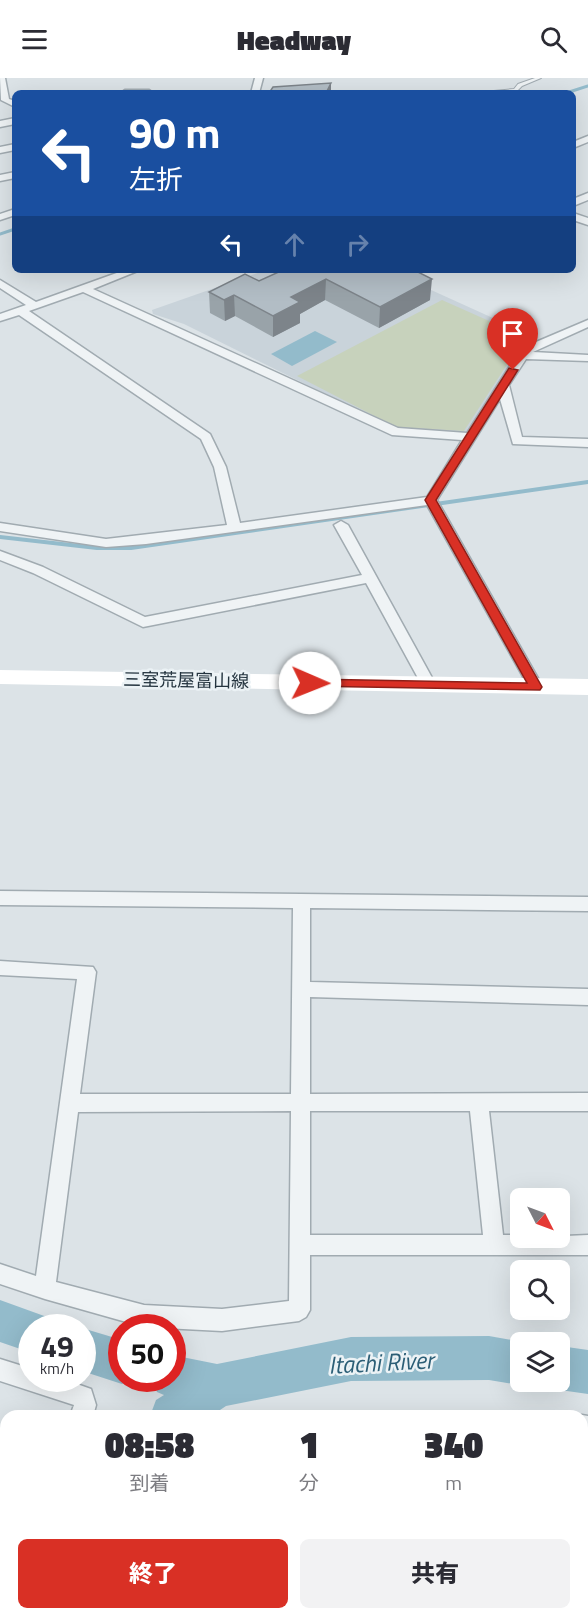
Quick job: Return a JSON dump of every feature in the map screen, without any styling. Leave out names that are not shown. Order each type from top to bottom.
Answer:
[{"type":"main road","name":"三室荒屋富山線","points":[[0,677],[588,687]]},
{"type":"street","points":[[1,78],[5,100],[12,103]]},
{"type":"street","points":[[0,318],[126,273]]},
{"type":"street","points":[[0,283],[35,306]]},
{"type":"street","points":[[81,288],[396,432],[470,438]]},
{"type":"street","points":[[21,311],[206,437],[220,467],[234,527]]},
{"type":"street","points":[[431,500],[522,355],[532,346],[588,322]]},
{"type":"street","points":[[522,355],[587,362]]},
{"type":"street","points":[[503,385],[517,441],[588,443]]},
{"type":"street","points":[[0,527],[106,543],[147,540],[431,500]]},
{"type":"street","points":[[431,500],[536,687]]},
{"type":"street","points":[[340,525],[429,685]]},
{"type":"street","points":[[0,555],[38,570],[143,622],[370,578]]},
{"type":"street","points":[[0,898],[588,904]]},
{"type":"street","points":[[0,1274],[45,1289],[144,1316],[222,1320],[298,1310],[302,901]]},
{"type":"street","points":[[0,968],[87,972],[45,1289]]},
{"type":"street","points":[[301,989],[588,997]]},
{"type":"street","points":[[479,1102],[494,1245]]},
{"type":"street","points":[[71,1103],[588,1102]]},
{"type":"street","points":[[299,1245],[588,1245]]},
{"type":"street","points":[[0,1370],[83,1397],[86,1402],[85,1410]]},
{"type":"lane","points":[[515,90],[520,85],[539,78]]},
{"type":"shaded area","points":[[257,273],[394,273],[537,338],[537,341],[524,346],[469,433],[464,436],[404,429],[378,420],[184,324],[153,314],[152,310]]},
{"type":"green space","points":[[442,300],[525,337],[464,431],[396,427],[297,376]]},
{"type":"water","points":[[315,331],[337,342],[292,366],[271,354]]},
{"type":"building","points":[[331,83],[328,90],[271,90],[273,87]]},
{"type":"building","points":[[276,273],[420,273],[432,279],[380,307],[326,279],[291,297],[300,302],[273,316],[234,295],[224,300],[209,292],[245,274],[259,281]]},
{"type":"waterway","points":[[575,90],[588,86]]},
{"type":"waterway","points":[[0,234],[12,230]]},
{"type":"waterway","points":[[0,537],[97,548],[131,548],[588,482]]},
{"type":"waterway","name":"Itachi River","points":[[0,1321],[18,1327]]},
{"type":"waterway","name":"Itachi River","points":[[96,1354],[108,1357]]},
{"type":"waterway","name":"Itachi River","points":[[217,1386],[351,1359],[489,1358],[510,1361]]},
{"type":"waterway","name":"Itachi River","points":[[570,1369],[588,1372]]},
{"type":"waterway","name":"Itachi River","points":[[186,1380],[217,1386]]},
{"type":"waterway","points":[[181,1410],[217,1386]]},
{"type":"route","points":[[310,683],[536,687],[431,500],[513,370]]}]
